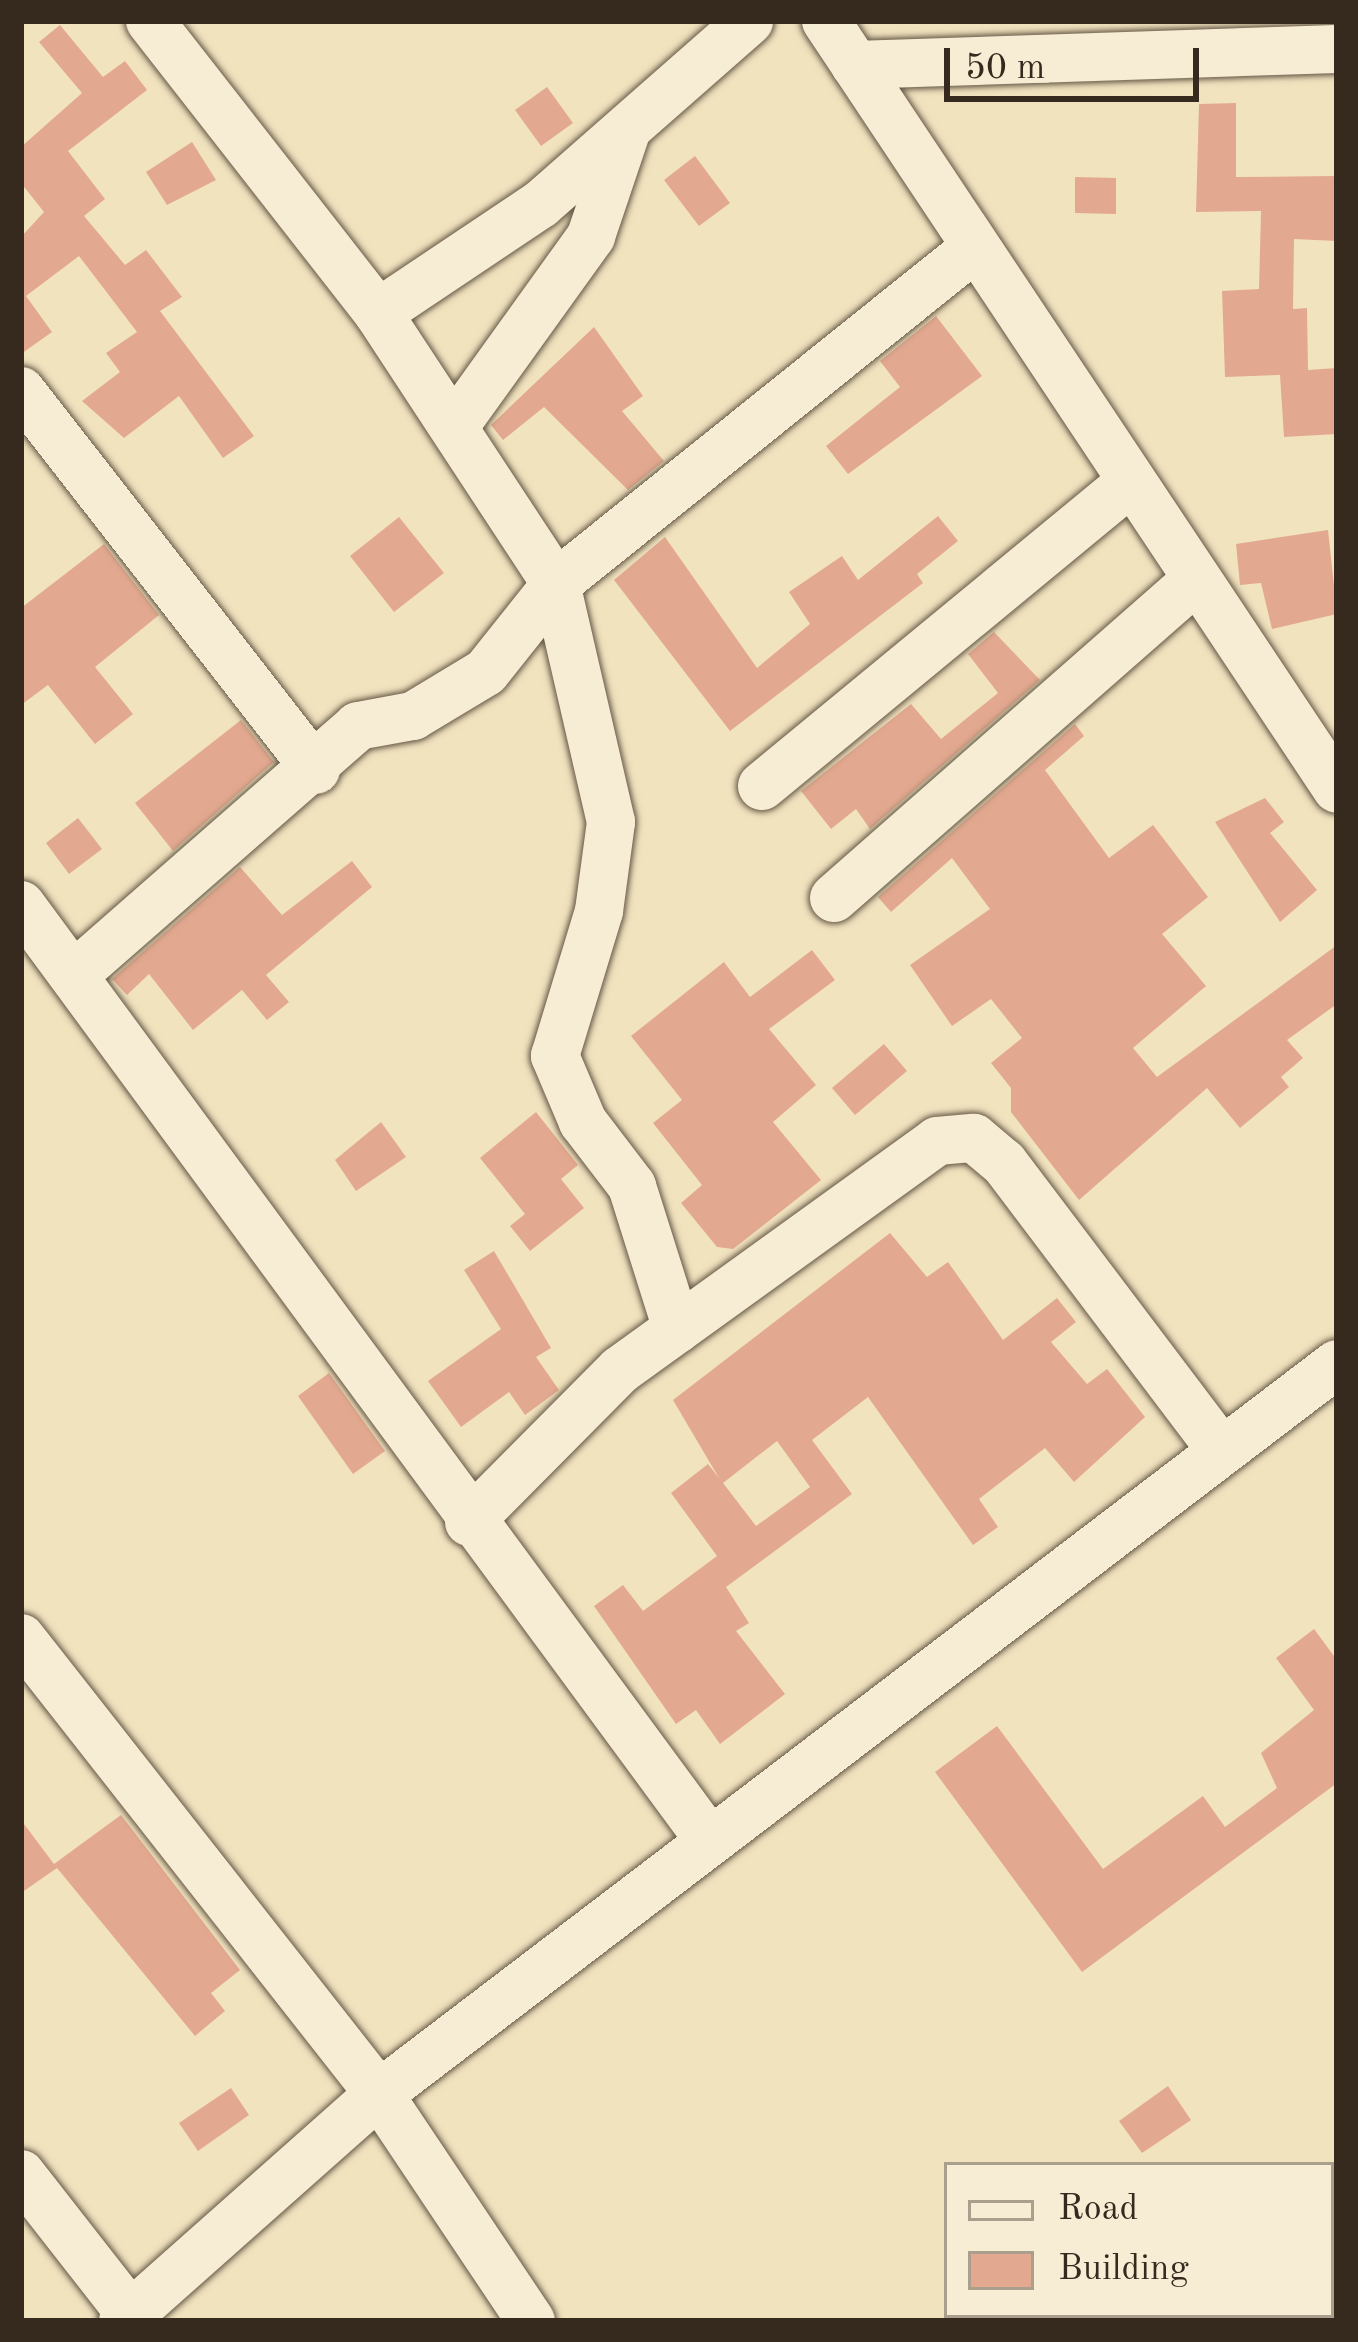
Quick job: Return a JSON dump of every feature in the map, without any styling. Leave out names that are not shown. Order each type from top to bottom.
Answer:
[{"type":"street","points":[[150,21],[378,313],[556,584],[611,821],[599,911],[555,1056],[583,1122],[632,1186],[677,1329]]},
{"type":"street","points":[[378,313],[541,204],[749,21]]},
{"type":"street","points":[[826,21],[972,250],[1337,789]]},
{"type":"street","points":[[855,65],[1337,49]]},
{"type":"street","points":[[454,428],[591,236],[627,127]]},
{"type":"street","points":[[75,974],[316,770],[358,726],[412,716],[486,672],[556,584],[972,250]]},
{"type":"street","points":[[21,391],[316,770]]},
{"type":"street","points":[[762,787],[1130,483]]},
{"type":"street","points":[[834,898],[1194,582]]},
{"type":"street","points":[[21,905],[469,1522],[709,1840]]},
{"type":"street","points":[[469,1522],[536,1444],[677,1329],[937,1141],[974,1138],[1220,1449]]},
{"type":"street","points":[[21,2174],[127,2318],[379,2094],[1337,1364]]},
{"type":"street","points":[[21,1638],[379,2094],[531,2321]]},
{"type":"building","points":[[60,25],[103,77],[125,61],[147,90],[68,151],[105,199],[84,216],[125,265],[146,250],[182,297],[160,311],[254,436],[223,458],[179,396],[124,438],[82,401],[120,372],[106,353],[137,332],[79,256],[26,296],[52,332],[21,354],[21,237],[44,212],[21,183],[21,147],[82,93],[39,42]]},
{"type":"building","points":[[547,87],[573,123],[541,146],[515,110]]},
{"type":"building","points":[[1236,103],[1236,177],[1337,176],[1337,241],[1294,239],[1293,309],[1307,308],[1308,370],[1337,368],[1337,434],[1284,437],[1280,375],[1225,377],[1222,291],[1259,289],[1261,211],[1196,212],[1199,104]]},
{"type":"building","points":[[192,142],[216,180],[167,205],[146,172]]},
{"type":"building","points":[[695,156],[730,203],[699,226],[664,180]]},
{"type":"building","points":[[1075,177],[1116,178],[1116,214],[1075,213]]},
{"type":"building","points":[[936,316],[982,376],[848,474],[826,446],[900,387],[880,361]]},
{"type":"building","points":[[594,327],[643,396],[622,411],[664,461],[628,490],[544,407],[503,440],[491,425]]},
{"type":"building","points":[[938,516],[958,541],[917,574],[923,583],[730,731],[614,580],[665,537],[757,668],[810,624],[789,592],[842,556],[858,580]]},
{"type":"building","points":[[399,517],[444,573],[394,612],[350,556]]},
{"type":"building","points":[[1328,530],[1337,614],[1272,629],[1261,583],[1240,585],[1236,544]]},
{"type":"building","points":[[104,544],[159,615],[95,667],[133,714],[95,744],[48,685],[21,705],[21,608]]},
{"type":"building","points":[[994,632],[1040,680],[870,829],[856,809],[831,829],[801,791],[911,704],[941,739],[998,693],[968,654]]},
{"type":"building","points":[[241,720],[274,762],[173,851],[135,803]]},
{"type":"building","points":[[1075,724],[1084,736],[1045,770],[1109,858],[1153,825],[1208,897],[1162,934],[1206,986],[1133,1048],[1157,1077],[1337,945],[1337,1004],[1287,1040],[1303,1058],[1281,1077],[1289,1087],[1240,1128],[1207,1088],[1079,1200],[1011,1112],[1011,1088],[991,1063],[1022,1038],[991,999],[952,1026],[910,965],[990,909],[952,858],[891,912],[878,897]]},
{"type":"building","points":[[1265,798],[1284,822],[1270,833],[1317,890],[1280,922],[1215,822]]},
{"type":"building","points":[[78,818],[102,849],[69,874],[46,843]]},
{"type":"building","points":[[352,861],[372,887],[266,975],[289,1002],[267,1020],[242,990],[193,1030],[149,974],[127,995],[112,979],[240,867],[282,915]]},
{"type":"building","points":[[812,950],[835,980],[769,1029],[816,1085],[773,1122],[821,1180],[733,1249],[717,1247],[681,1203],[702,1185],[653,1123],[682,1100],[631,1036],[724,962],[750,997]]},
{"type":"building","points":[[884,1044],[907,1071],[855,1115],[832,1088]]},
{"type":"building","points":[[536,1112],[578,1165],[561,1179],[584,1208],[530,1251],[510,1226],[525,1214],[480,1158]]},
{"type":"building","points":[[381,1122],[406,1157],[356,1191],[335,1160]]},
{"type":"building","points":[[890,1233],[927,1277],[948,1262],[1003,1340],[1057,1298],[1076,1322],[1051,1342],[1087,1384],[1107,1369],[1145,1417],[1074,1482],[1045,1448],[979,1499],[998,1527],[973,1545],[868,1397],[812,1440],[852,1494],[726,1587],[749,1623],[736,1631],[785,1694],[720,1744],[696,1710],[676,1724],[594,1606],[623,1585],[643,1611],[717,1556],[671,1493],[708,1464],[719,1478],[673,1400]],"holes":[[[777,1441],[810,1487],[756,1526],[723,1483]]]},
{"type":"building","points":[[494,1251],[551,1348],[536,1357],[559,1390],[525,1415],[509,1392],[461,1427],[428,1381],[501,1329],[464,1270]]},
{"type":"building","points":[[329,1373],[385,1451],[353,1474],[298,1396]]},
{"type":"building","points":[[1314,1629],[1337,1660],[1337,1783],[1082,1972],[935,1772],[997,1726],[1103,1869],[1203,1796],[1225,1827],[1277,1788],[1261,1753],[1314,1710],[1276,1658]]},
{"type":"building","points":[[121,1815],[240,1970],[211,1993],[225,2011],[195,2036],[57,1868],[21,1893],[21,1820],[54,1864]]},
{"type":"building","points":[[1168,2086],[1191,2120],[1142,2153],[1119,2121]]},
{"type":"building","points":[[231,2088],[249,2115],[198,2151],[179,2123]]}]
